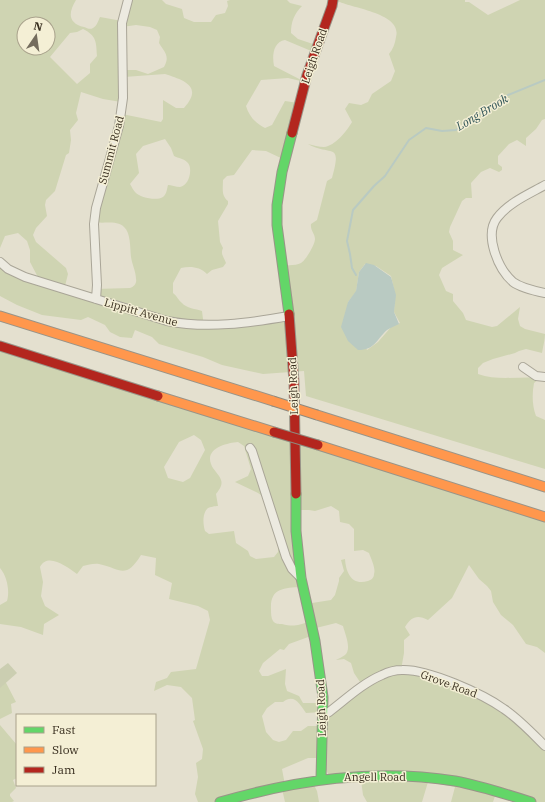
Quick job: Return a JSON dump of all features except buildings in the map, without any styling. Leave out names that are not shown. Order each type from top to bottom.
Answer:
[{"type":"main road","name":"Leigh Road","points":[[321,779],[324,715],[323,697],[315,641],[301,578],[296,531],[294,382],[289,316],[277,225],[278,190],[307,75],[333,0]]},
{"type":"main road","points":[[0,316],[545,487]]},
{"type":"main road","points":[[0,346],[545,517]]},
{"type":"main road","name":"Angell Road","points":[[220,802],[274,786],[321,779],[385,775],[447,780],[488,789],[531,802]]},
{"type":"street","name":"Summit Road","points":[[96,299],[97,285],[94,224],[102,183],[115,146],[120,120],[123,98],[122,23],[128,0]]},
{"type":"street","points":[[545,185],[520,199],[505,210],[492,226],[491,238],[495,253],[501,266],[513,282],[545,293]]},
{"type":"street","name":"Lippitt Avenue","points":[[0,262],[8,269],[25,277],[167,320],[188,324],[199,325],[231,323],[289,316]]},
{"type":"street","points":[[523,366],[536,376],[545,377]]},
{"type":"street","points":[[250,448],[286,557],[292,569],[301,578]]},
{"type":"street","name":"Grove Road","points":[[324,715],[372,680],[382,675],[402,670],[411,671],[428,674],[480,695],[504,709],[545,746]]},
{"type":"green space","points":[[0,0],[76,0],[71,13],[72,20],[79,25],[90,29],[96,26],[100,17],[122,21],[127,0],[162,0],[166,4],[182,9],[184,18],[194,22],[211,22],[216,15],[225,13],[228,6],[227,1],[230,0],[287,0],[290,3],[302,6],[294,18],[291,33],[298,39],[313,44],[316,53],[285,40],[281,41],[276,46],[273,58],[274,66],[305,82],[288,78],[261,80],[246,106],[253,119],[265,128],[272,125],[285,101],[298,103],[285,160],[266,151],[252,150],[234,175],[227,176],[223,180],[223,194],[228,201],[228,204],[218,221],[220,242],[223,248],[222,254],[226,263],[223,267],[212,270],[207,274],[195,268],[181,268],[173,283],[173,293],[184,305],[202,311],[204,327],[287,322],[282,265],[294,265],[301,263],[312,249],[315,239],[311,224],[317,220],[327,181],[332,178],[336,159],[333,152],[316,148],[308,144],[324,147],[336,141],[344,134],[352,122],[345,109],[349,103],[361,105],[368,102],[372,94],[391,81],[395,71],[389,54],[395,42],[396,29],[391,22],[383,16],[336,0],[465,0],[465,2],[469,2],[488,15],[520,0],[545,0],[545,119],[542,120],[536,129],[526,138],[526,146],[517,140],[509,144],[498,156],[498,164],[502,167],[502,170],[499,172],[490,168],[481,172],[471,183],[472,198],[466,198],[462,201],[449,232],[453,241],[453,250],[463,255],[442,268],[439,275],[446,291],[453,294],[453,301],[463,313],[466,320],[492,327],[497,326],[520,307],[518,319],[520,326],[525,329],[545,334],[542,353],[526,349],[493,359],[483,363],[478,368],[478,374],[501,378],[540,378],[534,383],[533,400],[536,416],[545,420],[545,469],[306,396],[304,371],[263,374],[222,365],[203,357],[159,344],[152,337],[135,330],[132,338],[120,337],[110,332],[105,325],[88,317],[81,320],[42,315],[17,305],[0,296],[0,263],[41,283],[30,262],[30,250],[27,241],[18,233],[5,236],[0,248]],"holes":[[[16,16],[56,16],[56,50],[70,33],[83,29],[91,34],[95,40],[97,56],[90,64],[90,73],[77,84],[50,57],[51,56],[16,56]],[[136,25],[150,27],[157,30],[160,37],[159,43],[167,57],[164,67],[148,74],[136,70],[127,70],[122,27]],[[165,74],[189,85],[192,89],[192,94],[190,100],[184,108],[176,108],[163,100],[163,119],[161,122],[122,114],[94,222],[114,223],[124,227],[129,237],[136,282],[134,286],[130,288],[95,289],[93,300],[64,290],[68,274],[66,268],[36,242],[33,235],[36,228],[47,216],[45,205],[46,200],[55,191],[66,155],[69,153],[71,140],[70,130],[78,120],[76,113],[81,92],[103,99],[121,102],[124,77]],[[165,139],[174,156],[185,160],[188,163],[190,169],[188,181],[180,187],[168,185],[167,191],[163,197],[160,198],[153,199],[137,194],[130,184],[139,173],[136,154],[143,146]],[[365,264],[376,266],[391,276],[395,294],[394,312],[400,323],[392,326],[378,342],[367,350],[348,302],[356,292],[359,272]]]},
{"type":"green space","points":[[0,348],[545,519],[545,653],[537,647],[526,644],[513,625],[501,615],[493,602],[491,591],[479,579],[469,565],[452,598],[428,620],[417,617],[412,619],[405,627],[410,635],[404,640],[404,653],[401,670],[445,683],[491,703],[513,718],[545,748],[545,802],[523,802],[496,793],[493,802],[451,802],[455,787],[428,782],[422,802],[367,802],[363,795],[361,780],[331,781],[321,758],[308,758],[282,769],[285,785],[313,783],[317,791],[319,802],[285,802],[282,789],[224,802],[198,802],[195,794],[198,777],[196,763],[202,759],[203,749],[193,721],[195,720],[192,698],[181,687],[167,685],[154,691],[156,682],[167,678],[171,672],[196,669],[210,620],[208,611],[198,606],[169,599],[172,583],[155,575],[156,558],[141,555],[131,568],[122,571],[99,564],[83,566],[77,574],[58,562],[48,561],[43,563],[40,567],[43,582],[41,596],[45,606],[59,615],[44,624],[43,635],[21,627],[0,624],[0,605],[7,601],[8,588],[6,579],[0,568]],"holes":[[[194,435],[201,440],[205,450],[190,478],[183,482],[168,478],[164,467],[179,442]],[[238,442],[244,446],[251,469],[248,476],[235,482],[258,493],[268,500],[278,545],[278,552],[274,557],[256,559],[250,556],[248,551],[236,543],[234,531],[209,534],[205,531],[203,522],[206,510],[208,508],[218,506],[216,494],[221,484],[220,478],[211,464],[211,454],[218,447]],[[331,506],[339,511],[340,522],[349,524],[354,529],[354,551],[363,550],[369,553],[374,569],[373,577],[368,581],[362,582],[354,580],[348,573],[345,559],[341,560],[344,571],[339,578],[335,595],[331,600],[312,603],[309,622],[299,625],[276,623],[273,621],[271,615],[271,602],[273,597],[279,590],[301,587],[296,510],[315,511]],[[336,623],[343,626],[348,649],[345,655],[336,660],[344,659],[351,663],[354,673],[364,688],[324,719],[322,726],[308,726],[301,731],[293,731],[286,740],[279,742],[273,740],[266,732],[262,716],[267,708],[275,702],[283,702],[294,699],[306,713],[322,712],[321,703],[303,703],[299,696],[287,691],[285,684],[286,669],[268,676],[262,676],[259,671],[263,663],[280,649],[284,650],[289,644],[311,636],[312,629]]]},
{"type":"green space","points":[[8,663],[17,673],[0,688],[0,669]]},
{"type":"green space","points":[[4,679],[16,702],[11,704],[12,713],[0,719],[0,680]]},
{"type":"green space","points":[[0,725],[16,744],[16,778],[13,780],[16,788],[10,794],[14,801],[0,802]]},
{"type":"shaded area","points":[[366,263],[374,265],[391,277],[396,295],[394,312],[399,324],[387,330],[372,346],[364,350],[358,350],[348,341],[341,327],[348,302],[356,291],[359,272]]},
{"type":"waterway","name":"Long Brook","points":[[356,275],[352,268],[347,241],[353,210],[385,176],[409,140],[426,128],[442,131],[456,130],[508,95],[545,80]]},
{"type":"traffic: fast","points":[[289,314],[277,225],[277,205],[282,172],[292,133]]},
{"type":"traffic: fast","points":[[296,494],[296,531],[301,578],[315,641],[323,697],[321,779]]},
{"type":"traffic: fast","points":[[220,802],[249,794],[307,782],[366,776],[425,777],[455,781],[531,802]]},
{"type":"traffic: slow","points":[[0,316],[273,401]]},
{"type":"traffic: slow","points":[[158,396],[274,432]]},
{"type":"traffic: slow","points":[[273,401],[317,415]]},
{"type":"traffic: slow","points":[[317,415],[545,487]]},
{"type":"traffic: slow","points":[[318,445],[545,517]]},
{"type":"traffic: jam","points":[[292,133],[307,75],[333,0]]},
{"type":"traffic: jam","points":[[289,314],[294,382],[296,494]]},
{"type":"traffic: jam","points":[[0,346],[158,396]]},
{"type":"traffic: jam","points":[[274,432],[318,445]]}]
